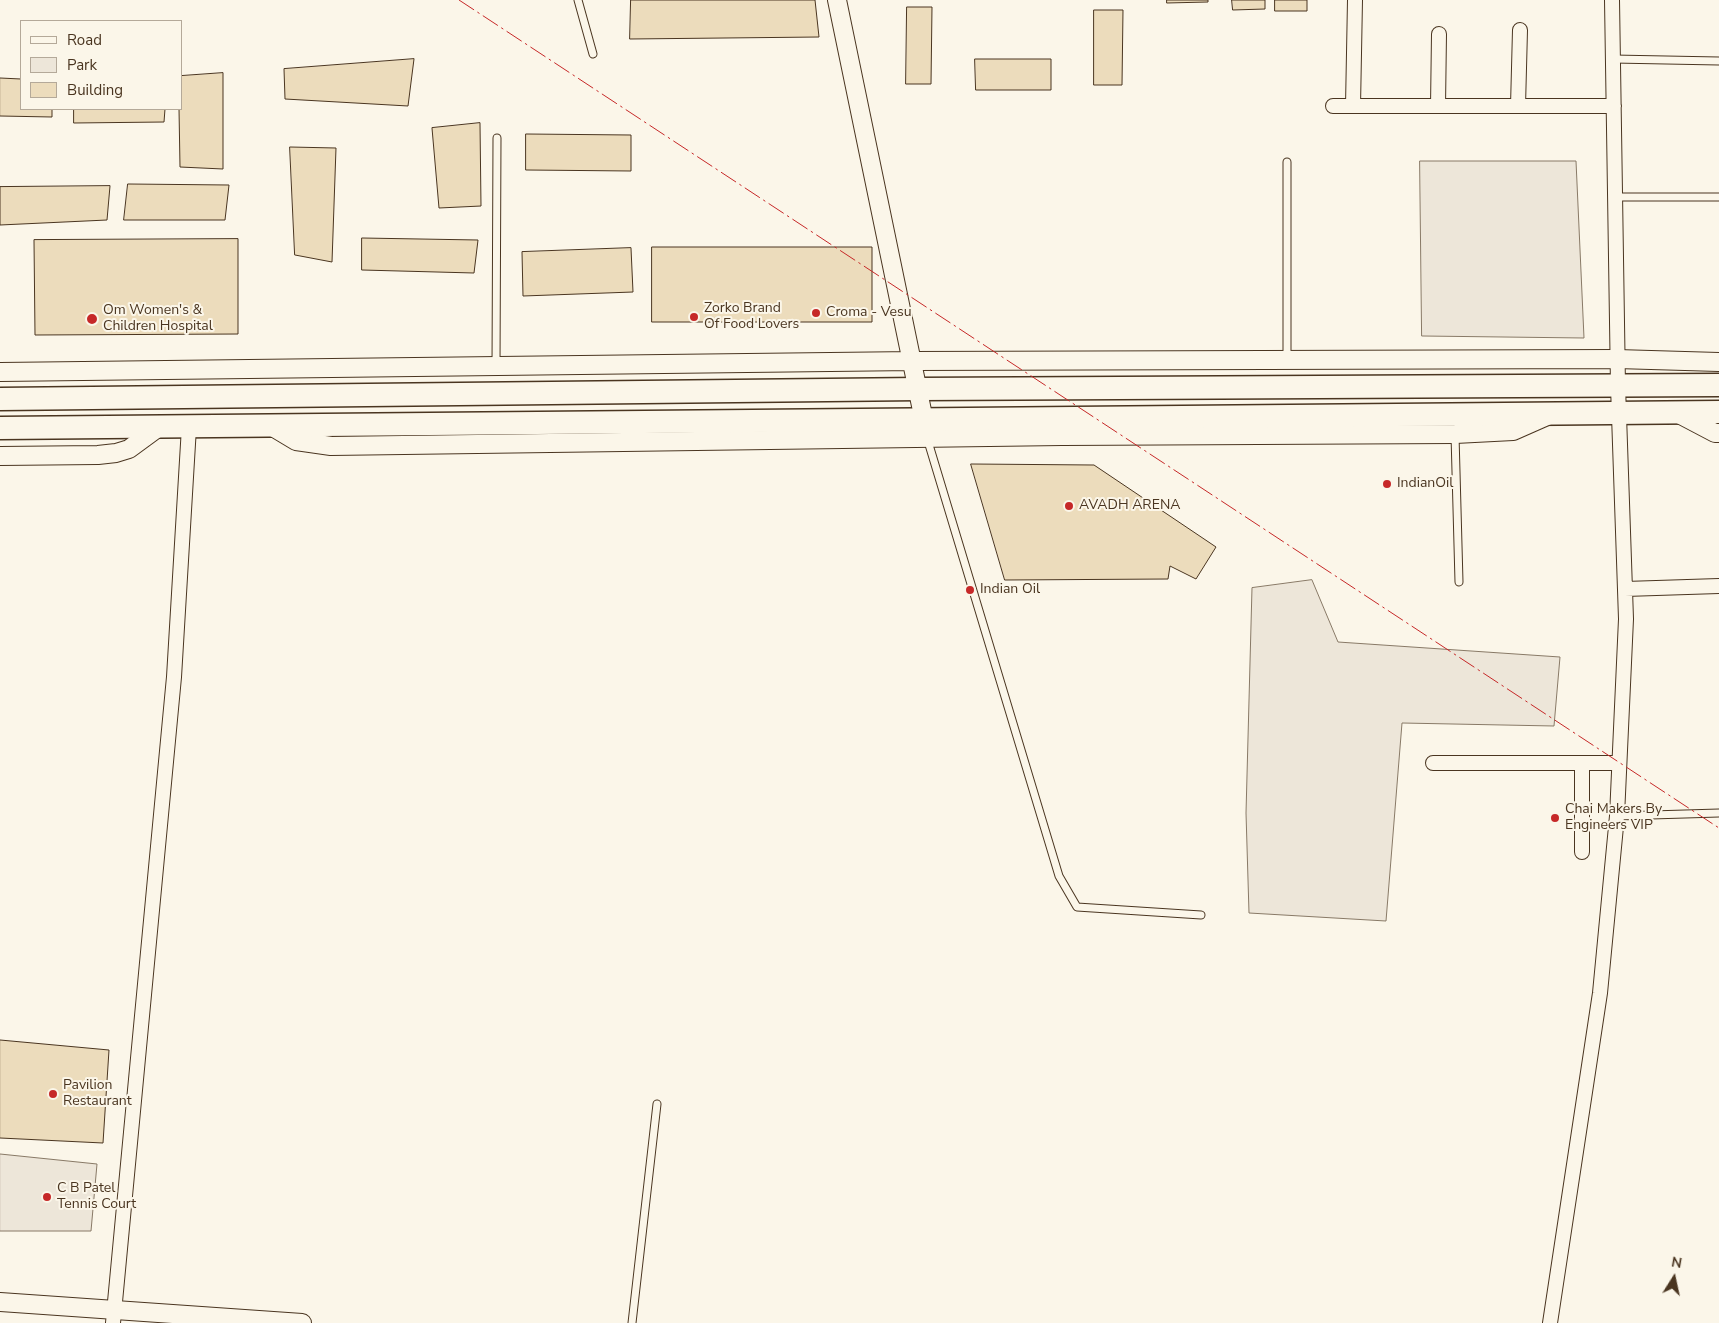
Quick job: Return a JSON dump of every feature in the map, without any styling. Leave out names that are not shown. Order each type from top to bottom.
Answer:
[{"type":"main road","points":[[0,399],[919,389],[1719,385]]},
{"type":"main road","points":[[0,428],[271,426],[926,429],[1550,414],[1719,412]]},
{"type":"street","points":[[838,0],[926,429],[1455,434],[1513,431],[1550,414]]},
{"type":"street","points":[[1353,106],[1355,0]]},
{"type":"street","points":[[1550,1323],[1600,993],[1617,816],[1626,619],[1617,360],[1612,0]]},
{"type":"street","points":[[1518,106],[1520,30]]},
{"type":"street","points":[[1438,106],[1439,34]]},
{"type":"street","points":[[1333,106],[1614,106]]},
{"type":"street","points":[[0,372],[913,361],[1617,360],[1719,362]]},
{"type":"street","points":[[1677,413],[1715,433],[1719,433]]},
{"type":"street","points":[[113,1316],[174,677],[189,426]]},
{"type":"street","points":[[0,456],[98,455],[116,453],[129,449],[159,427]]},
{"type":"street","points":[[1625,589],[1719,586]]},
{"type":"street","points":[[1433,763],[1619,763]]},
{"type":"street","points":[[1582,763],[1582,852]]},
{"type":"street","points":[[0,1302],[113,1316],[302,1323]]},
{"type":"lane","points":[[578,0],[593,54]]},
{"type":"lane","points":[[1613,59],[1719,60]]},
{"type":"lane","points":[[496,138],[496,367]]},
{"type":"lane","points":[[1287,162],[1287,361]]},
{"type":"lane","points":[[1615,197],[1719,197]]},
{"type":"lane","points":[[926,429],[1059,876],[1072,900],[1077,907],[1200,915]]},
{"type":"lane","points":[[1455,434],[1458,582]]},
{"type":"lane","points":[[1617,816],[1719,813]]},
{"type":"lane","points":[[632,1323],[657,1104]]},
{"type":"green space","points":[[1420,161],[1576,161],[1584,338],[1422,336]]},
{"type":"green space","points":[[1312,580],[1338,642],[1560,657],[1554,726],[1402,723],[1386,921],[1249,913],[1246,813],[1252,588]]},
{"type":"green space","name":"C B Patel Tennis Court","points":[[0,1154],[97,1164],[91,1231],[0,1231]]},
{"type":"building","points":[[631,0],[815,0],[819,37],[630,39]]},
{"type":"building","points":[[1167,0],[1208,0],[1208,2],[1167,3]]},
{"type":"building","points":[[1232,0],[1265,0],[1265,9],[1233,10]]},
{"type":"building","points":[[1275,0],[1307,0],[1307,11],[1275,11]]},
{"type":"building","points":[[907,7],[932,7],[931,84],[906,84]]},
{"type":"building","points":[[1094,10],[1123,10],[1122,85],[1094,85]]},
{"type":"building","points":[[414,59],[408,106],[285,99],[284,69]]},
{"type":"building","points":[[975,59],[1051,59],[1051,90],[976,90]]},
{"type":"building","points":[[223,73],[223,169],[180,167],[179,110],[182,110],[182,76]]},
{"type":"building","points":[[0,78],[20,79],[20,110],[52,110],[52,117],[0,116]]},
{"type":"building","points":[[74,110],[165,110],[164,122],[74,123]]},
{"type":"building","points":[[480,123],[481,206],[439,208],[432,128]]},
{"type":"building","points":[[526,134],[631,135],[631,171],[526,170]]},
{"type":"building","points":[[290,147],[336,148],[332,262],[295,255]]},
{"type":"building","points":[[128,184],[229,185],[225,220],[124,220]]},
{"type":"building","points":[[110,186],[107,220],[0,225],[0,187]]},
{"type":"building","points":[[362,238],[478,240],[474,273],[362,270]]},
{"type":"building","points":[[238,239],[238,334],[35,335],[34,240]]},
{"type":"building","points":[[652,247],[872,247],[872,322],[652,322]]},
{"type":"building","points":[[631,248],[633,292],[523,296],[522,252]]},
{"type":"building","name":"AVADH ARENA","points":[[971,464],[1094,465],[1216,547],[1196,579],[1170,566],[1168,579],[1005,580]]},
{"type":"building","name":"Pavilion Restaurant","points":[[0,1040],[109,1050],[103,1143],[0,1138]]},
{"type":"power","points":[[459,0],[1719,828]]},
{"type":"place","name":"Croma - Vesu","points":[[816,313]]},
{"type":"place","name":"Zorko Brand Of Food Lovers","points":[[694,317]]},
{"type":"place","name":"Om Women's & Children Hospital","points":[[92,319]]},
{"type":"place","name":"IndianOil","points":[[1387,484]]},
{"type":"place","name":"AVADH ARENA","points":[[1069,506]]},
{"type":"place","name":"Indian Oil","points":[[970,590]]},
{"type":"place","name":"Chai Makers By Engineers VIP","points":[[1555,818]]},
{"type":"place","name":"Pavilion Restaurant","points":[[53,1094]]},
{"type":"place","name":"C B Patel Tennis Court","points":[[47,1197]]}]
